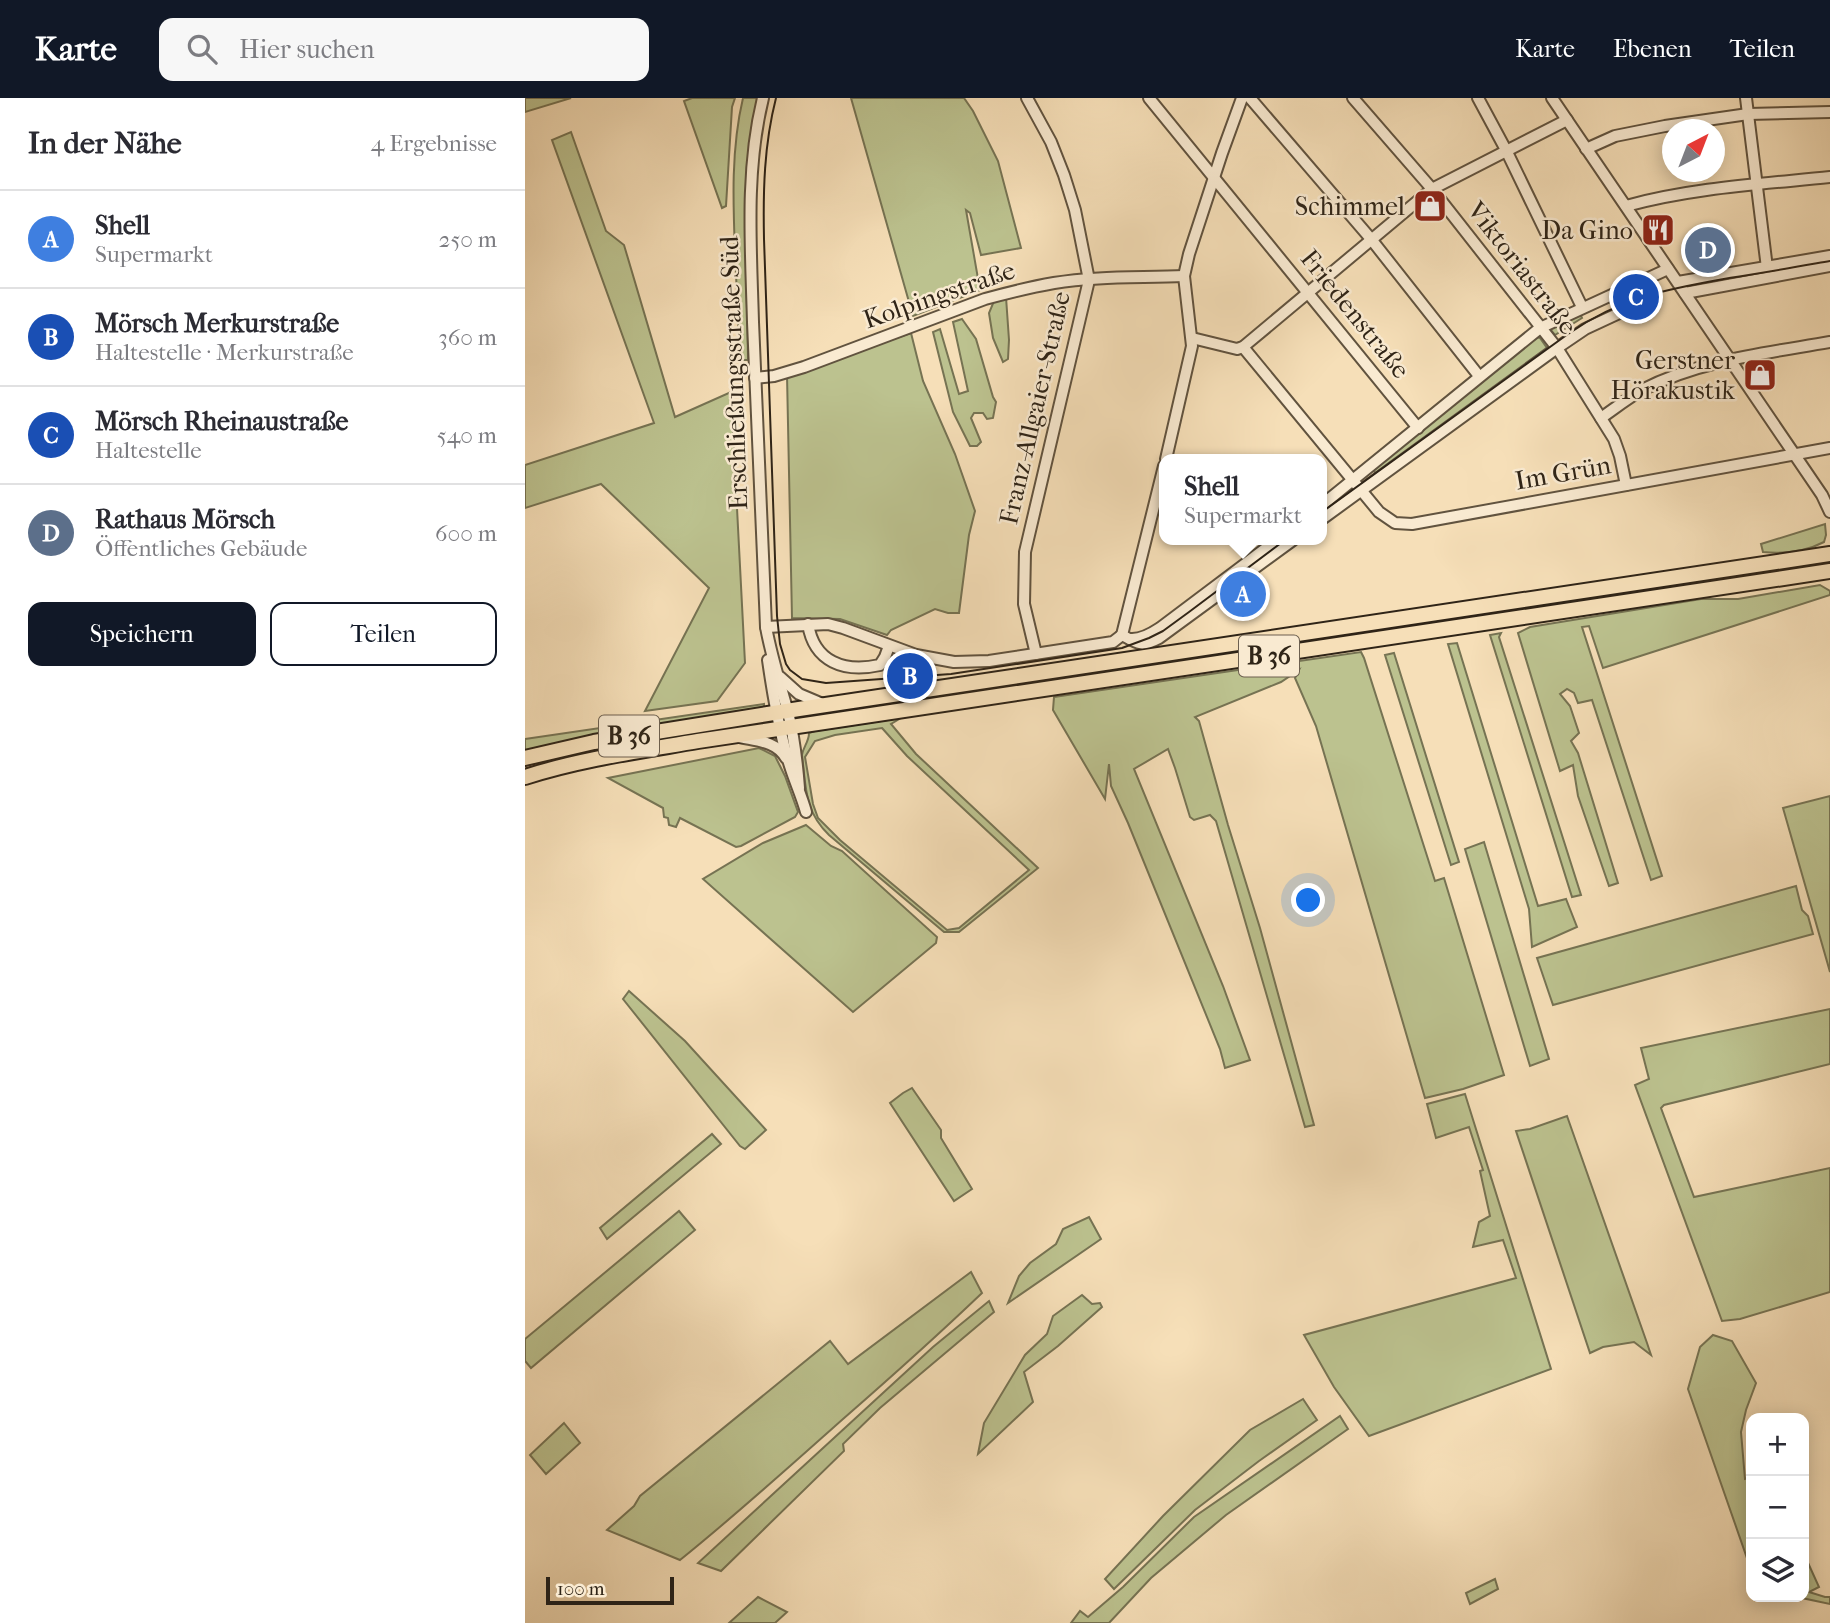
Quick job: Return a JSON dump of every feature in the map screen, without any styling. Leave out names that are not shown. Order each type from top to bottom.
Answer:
[{"type":"main road","name":"B 36","points":[[525,758],[594,742],[782,712],[1830,554]]},
{"type":"main road","name":"B 36","points":[[525,777],[605,758],[736,736],[1826,574]]},
{"type":"street","name":"Erschließungsstraße Süd","points":[[763,98],[753,152],[751,191],[755,378],[766,627],[777,671],[782,712]]},
{"type":"street","name":"Franz-Allgaier-Straße","points":[[1027,98],[1051,142],[1064,175],[1075,210],[1089,280],[1025,552],[1024,604],[1036,654]]},
{"type":"street","name":"Friedenstraße","points":[[1149,98],[1418,428]]},
{"type":"street","points":[[1167,454],[1192,346],[1184,276],[1242,98]]},
{"type":"street","points":[[1250,98],[1371,239],[1479,376]]},
{"type":"street","name":"Viktoriastraße","points":[[1353,98],[1432,189],[1557,348],[1613,439],[1620,456],[1626,485]]},
{"type":"street","points":[[1478,98],[1582,307]]},
{"type":"street","points":[[1747,98],[1767,268]]},
{"type":"street","points":[[1554,99],[1793,455],[1830,505]]},
{"type":"street","points":[[1586,149],[1606,139],[1665,125],[1748,114],[1830,112]]},
{"type":"street","points":[[1192,338],[1237,349],[1243,347],[1432,189],[1567,120]]},
{"type":"street","points":[[1626,206],[1655,198],[1830,177]]},
{"type":"street","points":[[1678,282],[1830,256]]},
{"type":"street","points":[[1685,293],[1830,266]]},
{"type":"street","points":[[1327,514],[1418,428],[1540,327],[1668,269]]},
{"type":"street","name":"Kolpingstraße","points":[[755,378],[774,376],[814,364],[985,299],[1055,283],[1184,276]]},
{"type":"street","points":[[1327,502],[1357,485],[1585,329],[1628,309]]},
{"type":"street","points":[[1601,418],[1640,391],[1691,370],[1830,342]]},
{"type":"street","name":"Im Grün","points":[[1243,347],[1379,512],[1395,523],[1412,524],[1830,448]]},
{"type":"street","points":[[1129,639],[1159,491]]},
{"type":"street","points":[[1822,495],[1830,512]]},
{"type":"street","points":[[766,627],[828,624],[916,655],[954,662],[989,661],[1135,639],[1160,628],[1270,545]]},
{"type":"street","points":[[1129,639],[1142,644],[1166,634],[1286,545]]},
{"type":"street","points":[[808,624],[810,638],[824,657],[838,666],[880,665],[889,646]]},
{"type":"street","name":"Erschließungsstraße Süd","points":[[769,646],[768,660],[786,729]]},
{"type":"street","name":"Erschließungsstraße Süd","points":[[777,671],[792,690],[826,706]]},
{"type":"street","points":[[786,729],[790,766]]},
{"type":"street","points":[[786,729],[796,753],[799,788]]},
{"type":"street","points":[[736,736],[772,744],[784,754],[799,788],[806,813]]},
{"type":"green space","points":[[525,98],[571,98],[525,112]]},
{"type":"green space","points":[[692,98],[735,98],[732,107],[726,206],[722,208],[684,101]]},
{"type":"green space","points":[[743,98],[758,98],[752,130],[747,195],[748,360],[740,360],[734,214],[735,156]]},
{"type":"green space","points":[[851,98],[964,98],[973,111],[998,161],[1021,248],[981,255],[970,213],[966,210],[980,290],[913,316]]},
{"type":"green space","points":[[571,132],[606,231],[624,245],[675,417],[731,392],[745,663],[717,701],[645,711],[709,588],[601,484],[525,508],[525,465],[654,423],[552,140]]},
{"type":"green space","points":[[1006,297],[1009,340],[1008,359],[1003,362],[993,338],[989,313],[994,301]]},
{"type":"green space","points":[[1580,314],[1582,318],[1555,335],[1549,328]]},
{"type":"green space","points":[[962,319],[976,339],[996,402],[993,418],[987,419],[983,413],[974,413],[971,418],[981,442],[977,446],[970,446],[953,412],[933,332],[940,329],[959,394],[968,391],[953,322]]},
{"type":"green space","points":[[911,333],[923,381],[955,454],[975,511],[969,535],[959,613],[935,609],[891,630],[887,635],[840,619],[792,618],[787,375]]},
{"type":"green space","points":[[1537,337],[1547,351],[1376,475],[1373,469]]},
{"type":"green space","points":[[1825,524],[1824,542],[1794,552],[1763,552],[1761,544]]},
{"type":"green space","points":[[1820,585],[1830,591],[1830,595],[1603,668],[1589,626],[1582,627],[1662,876],[1651,880],[1592,700],[1578,703],[1574,693],[1567,689],[1560,694],[1570,706],[1579,733],[1571,741],[1578,753],[1618,883],[1609,886],[1578,796],[1573,765],[1560,771],[1518,633],[1530,627],[1701,599],[1738,599]]},
{"type":"green space","points":[[1501,633],[1499,637],[1581,895],[1572,897],[1490,635]]},
{"type":"green space","points":[[1457,643],[1538,906],[1566,899],[1577,927],[1532,947],[1529,909],[1448,644]]},
{"type":"green space","points":[[1361,652],[1435,881],[1444,878],[1504,1075],[1425,1098],[1316,726],[1295,678],[1299,670],[1281,682],[1195,717],[1199,721],[1260,928],[1314,1125],[1305,1127],[1216,821],[1210,815],[1194,820],[1190,817],[1168,749],[1134,769],[1223,986],[1250,1060],[1225,1068],[1220,1049],[1111,786],[1109,764],[1105,799],[1053,710],[1054,697]]},
{"type":"green space","points":[[1394,653],[1459,862],[1451,865],[1385,655]]},
{"type":"green space","points":[[764,704],[757,710],[525,754],[525,739]]},
{"type":"green space","points":[[901,718],[891,724],[916,754],[1038,868],[959,932],[944,932],[829,835],[815,817],[808,798],[802,755],[809,733]],"holes":[[[882,728],[907,756],[1029,870],[959,928],[947,930],[840,840],[818,818],[813,804],[805,757],[815,741]]]},
{"type":"green space","points":[[759,748],[775,756],[798,812],[795,817],[736,847],[680,818],[676,827],[669,825],[663,808],[608,778]]},
{"type":"green space","points":[[1830,796],[1830,972],[1783,808]]},
{"type":"green space","points":[[806,825],[831,846],[842,851],[937,937],[936,943],[853,1012],[703,879],[763,843]]},
{"type":"green space","points":[[1484,842],[1549,1059],[1530,1066],[1465,849]]},
{"type":"green space","points":[[1796,886],[1802,910],[1808,916],[1813,934],[1553,1005],[1537,958]]},
{"type":"green space","points":[[629,991],[685,1041],[766,1130],[745,1149],[623,999]]},
{"type":"green space","points":[[1830,1009],[1830,1064],[1664,1105],[1661,1108],[1694,1197],[1830,1168],[1830,1292],[1740,1319],[1722,1321],[1635,1085],[1649,1079],[1641,1048]]},
{"type":"green space","points":[[912,1088],[941,1130],[941,1138],[972,1189],[954,1201],[890,1103]]},
{"type":"green space","points":[[1465,1094],[1551,1369],[1369,1436],[1334,1387],[1304,1335],[1516,1278],[1503,1240],[1473,1247],[1479,1222],[1490,1216],[1480,1171],[1483,1170],[1469,1127],[1436,1138],[1427,1104]]},
{"type":"green space","points":[[1567,1116],[1651,1355],[1634,1342],[1603,1347],[1590,1353],[1516,1131]]},
{"type":"green space","points":[[712,1134],[721,1144],[607,1239],[600,1228]]},
{"type":"green space","points":[[679,1211],[695,1230],[531,1368],[525,1361],[525,1339]]},
{"type":"green space","points":[[1089,1217],[1101,1239],[1008,1303],[1019,1276],[1030,1263],[1056,1244],[1063,1229]]},
{"type":"green space","points":[[971,1272],[982,1293],[782,1473],[680,1560],[607,1530],[634,1506],[640,1496],[830,1341],[848,1364]]},
{"type":"green space","points":[[1082,1295],[1092,1304],[1100,1303],[1102,1307],[1024,1372],[1033,1402],[978,1454],[984,1423],[1025,1355],[1047,1334],[1053,1316]]},
{"type":"green space","points":[[989,1301],[994,1312],[880,1408],[843,1444],[844,1451],[721,1571],[698,1563],[933,1347]]},
{"type":"green space","points":[[1713,1335],[1732,1341],[1756,1383],[1741,1432],[1746,1479],[1746,1555],[1688,1389],[1700,1347]]},
{"type":"green space","points":[[1303,1399],[1317,1420],[1195,1510],[1114,1589],[1105,1579],[1163,1516],[1250,1430]]},
{"type":"green space","points":[[1340,1416],[1348,1429],[1226,1515],[1151,1578],[1109,1623],[1071,1623],[1080,1611],[1088,1617],[1123,1587],[1194,1517]]},
{"type":"green space","points":[[564,1423],[580,1443],[546,1474],[530,1455]]},
{"type":"green space","points":[[1809,1565],[1819,1587],[1809,1592]]},
{"type":"green space","points":[[1495,1579],[1498,1589],[1470,1604],[1466,1593]]},
{"type":"green space","points":[[1809,1592],[1830,1597],[1830,1604],[1809,1600]]},
{"type":"green space","points":[[758,1597],[787,1612],[775,1623],[729,1623]]},
{"type":"tram line","points":[[776,98],[765,168],[764,239],[777,616],[780,644],[790,670],[802,679],[826,683],[951,674],[1122,648],[1163,631],[1278,545]]},
{"type":"tram line","points":[[1327,508],[1568,334],[1607,311],[1645,296],[1685,286],[1830,261]]},
{"type":"place","name":"Schimmel","points":[[1430,206]]},
{"type":"place","name":"Da Gino","points":[[1658,230]]},
{"type":"place","name":"Rathaus Mörsch","points":[[1708,250]]},
{"type":"place","name":"Mörsch Rheinaustraße","points":[[1636,297]]},
{"type":"place","name":"Gerstner Hörakustik","points":[[1760,375]]},
{"type":"place","name":"Shell","points":[[1243,594]]},
{"type":"place","name":"Mörsch Merkurstraße","points":[[910,676]]}]
